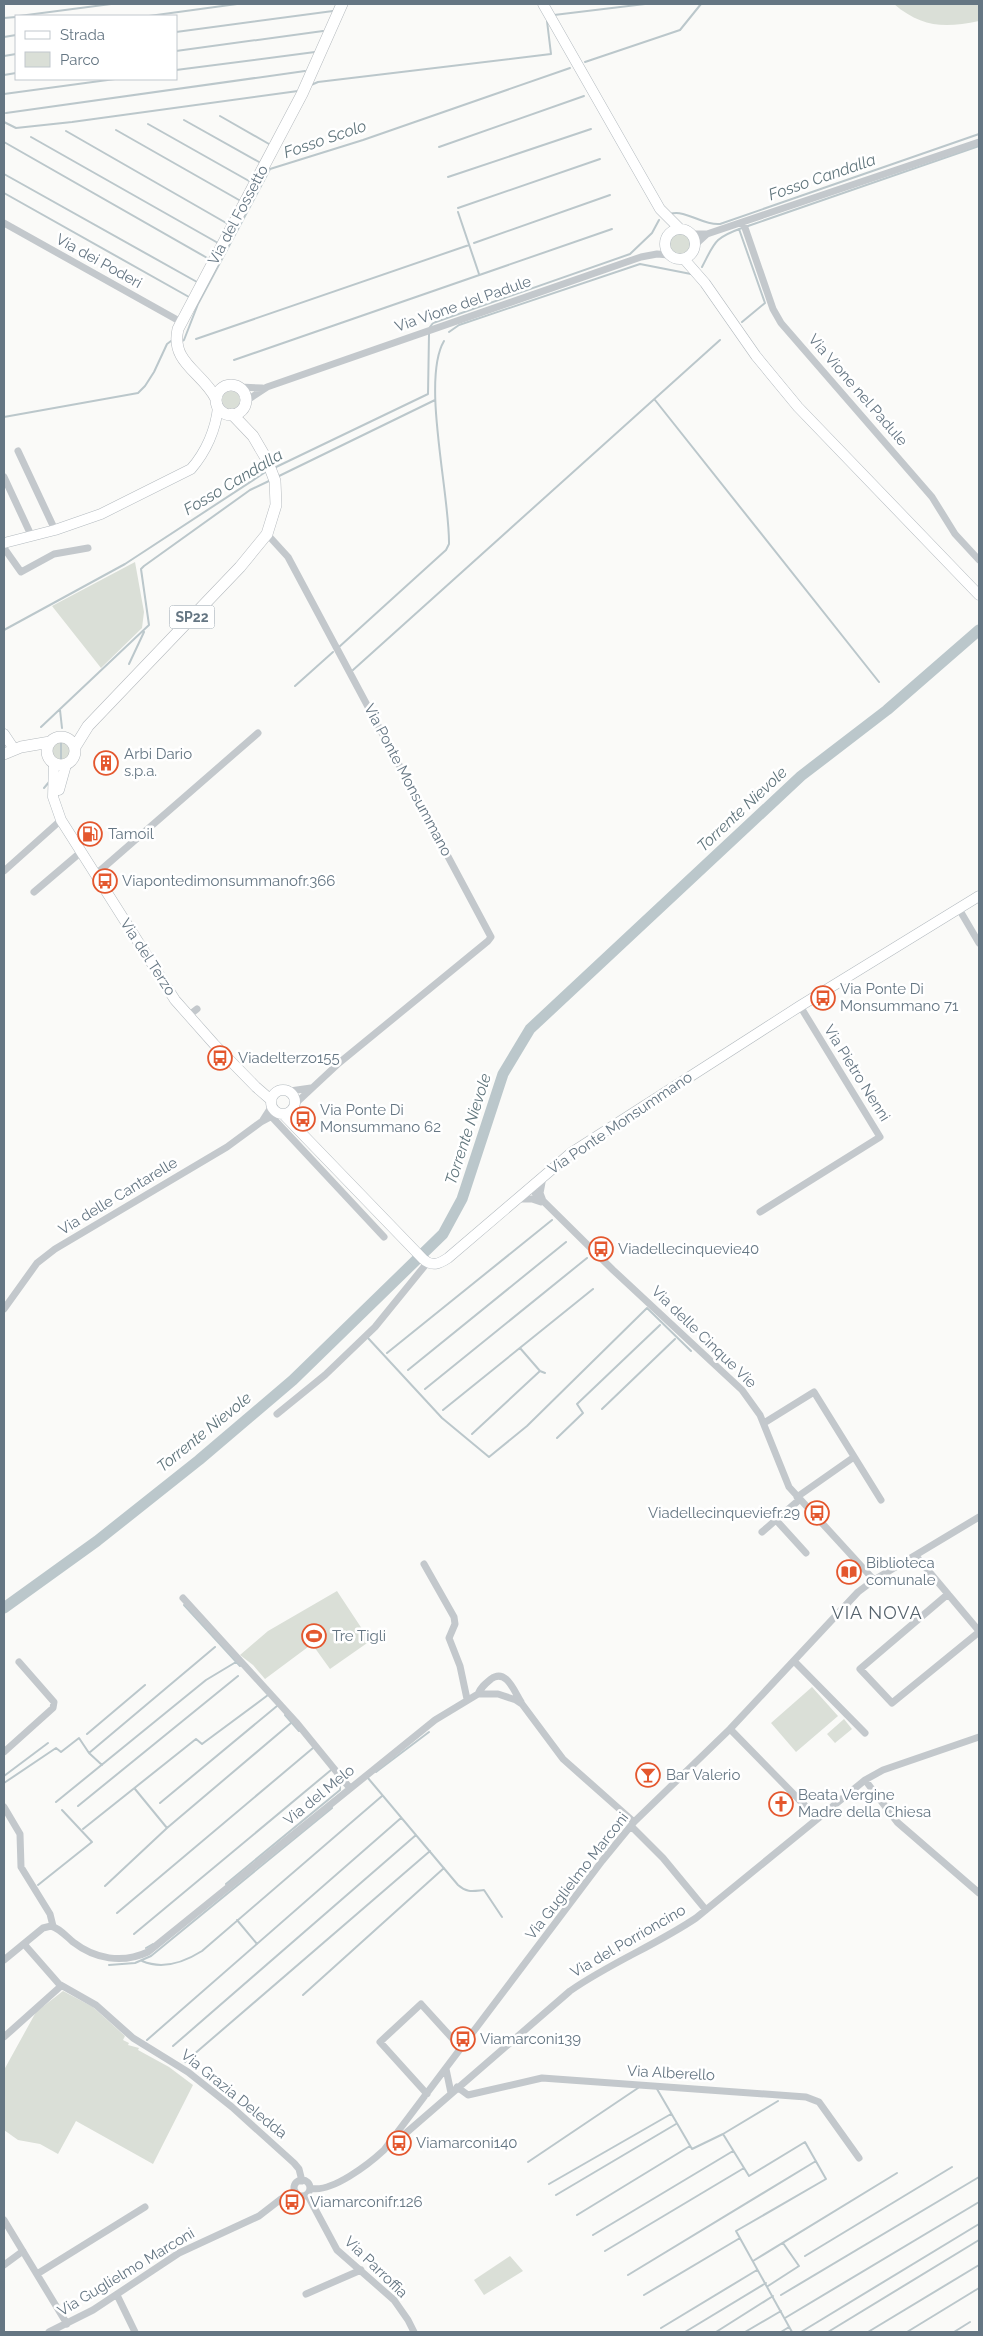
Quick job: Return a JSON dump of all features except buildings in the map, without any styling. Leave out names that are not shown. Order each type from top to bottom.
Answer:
[{"type":"main road","name":"Via del Fossetto","points":[[224,409],[182,360],[178,350],[177,334],[181,322],[302,94],[342,4]]},
{"type":"main road","points":[[193,371],[215,384],[239,387]]},
{"type":"main road","points":[[226,386],[219,391],[224,409],[245,405]]},
{"type":"main road","name":"SP22","points":[[239,387],[244,393],[253,436]]},
{"type":"main road","name":"SP22","points":[[56,761],[75,756],[71,743],[240,567],[267,534],[277,497],[272,472],[253,436],[224,409]]},
{"type":"main road","points":[[7,753],[50,742],[58,737],[71,743]]},
{"type":"main road","points":[[50,742],[47,749],[56,761]]},
{"type":"main road","points":[[7,753],[35,752],[56,761]]},
{"type":"street","points":[[543,4],[660,209],[667,236],[665,246],[669,255],[676,259],[691,252],[707,234]]},
{"type":"street","points":[[660,209],[680,229],[691,234],[707,234],[842,190],[979,142]]},
{"type":"street","name":"Via Vione nel Padule","points":[[743,222],[773,309],[781,322],[932,496],[954,534],[979,560]]},
{"type":"street","name":"Via dei Poderi","points":[[4,223],[181,322]]},
{"type":"street","points":[[667,236],[672,231],[680,229]]},
{"type":"street","points":[[691,234],[691,252],[705,283],[756,356],[798,407],[979,595]]},
{"type":"street","name":"Via Vione del Padule","points":[[267,387],[642,257],[657,254],[669,255]]},
{"type":"street","points":[[239,387],[267,387]]},
{"type":"street","points":[[245,405],[267,387]]},
{"type":"street","points":[[4,543],[55,530],[101,514],[191,468],[201,456],[224,409]]},
{"type":"street","points":[[18,451],[55,530]]},
{"type":"street","points":[[4,477],[31,535]]},
{"type":"street","name":"Via Ponte Monsummano","points":[[267,534],[288,557],[490,937],[488,942],[416,999],[312,1088],[280,1109]]},
{"type":"street","points":[[4,548],[21,572],[54,554],[88,548]]},
{"type":"street","points":[[95,875],[258,733]]},
{"type":"street","points":[[4,734],[7,753]]},
{"type":"street","points":[[4,871],[59,816],[56,761]]},
{"type":"street","name":"Via del Terzo","points":[[59,816],[149,961],[188,1016],[251,1082],[280,1109]]},
{"type":"street","points":[[34,892],[81,852]]},
{"type":"street","name":"Via Ponte Monsummano","points":[[425,1261],[438,1264],[448,1258],[528,1187],[571,1153],[800,1006],[979,896]]},
{"type":"street","points":[[958,909],[979,943]]},
{"type":"street","name":"Via Pietro Nenni","points":[[760,1212],[880,1137],[800,1006]]},
{"type":"street","points":[[188,1016],[197,1009]]},
{"type":"street","points":[[251,1082],[277,1090],[285,1089],[290,1092],[294,1096],[280,1109]]},
{"type":"street","points":[[290,1092],[312,1088]]},
{"type":"street","points":[[277,1090],[280,1109],[299,1136],[384,1237]]},
{"type":"street","points":[[278,1414],[325,1375],[375,1327],[425,1261],[299,1136],[280,1109]]},
{"type":"street","name":"Via delle Cantarelle","points":[[4,1309],[37,1263],[54,1249],[227,1146],[280,1109]]},
{"type":"street","points":[[543,1175],[540,1193],[544,1203]]},
{"type":"street","name":"Via delle Cinque Vie","points":[[528,1187],[729,1376],[752,1402],[764,1423],[789,1487],[874,1580]]},
{"type":"street","points":[[515,1199],[532,1199],[544,1203]]},
{"type":"street","points":[[764,1423],[814,1392],[881,1500]]},
{"type":"street","points":[[762,1532],[798,1499],[854,1457]]},
{"type":"street","name":"Via Guglielmo Marconi","points":[[308,2191],[346,2178],[368,2164],[384,2150],[602,1861],[633,1824],[730,1729],[844,1606],[874,1580],[979,1517]]},
{"type":"street","points":[[776,1520],[806,1552]]},
{"type":"street","points":[[916,1556],[948,1594],[979,1631],[892,1704],[860,1669],[948,1594]]},
{"type":"street","points":[[424,1564],[454,1617],[455,1624],[449,1638],[460,1666],[467,1699]]},
{"type":"street","points":[[183,1598],[296,1722],[349,1788]]},
{"type":"street","points":[[794,1661],[866,1733]]},
{"type":"street","points":[[4,1752],[53,1708],[54,1702],[19,1662]]},
{"type":"street","points":[[478,1694],[482,1686],[496,1676],[500,1675],[506,1678],[522,1704],[563,1759],[633,1824],[706,1910]]},
{"type":"street","name":"Via del Melo","points":[[54,1926],[80,1947],[98,1955],[125,1959],[148,1952],[435,1720],[478,1694],[498,1694],[522,1704]]},
{"type":"street","points":[[730,1729],[817,1818]]},
{"type":"street","name":"Via del Porrioncino","points":[[384,2150],[450,2093],[453,2084],[570,1991],[589,1978],[673,1932],[706,1910],[865,1780],[883,1770],[979,1736]]},
{"type":"street","points":[[865,1780],[897,1822],[979,1893]]},
{"type":"street","points":[[4,1807],[20,1834],[21,1867],[50,1914],[54,1926],[46,1927],[4,1960]]},
{"type":"street","name":"Via Grazia Deledda","points":[[24,1944],[61,1986],[99,2007],[133,2038],[182,2067],[232,2107],[294,2162],[299,2169],[302,2180]]},
{"type":"street","points":[[4,2037],[61,1986]]},
{"type":"street","points":[[430,2111],[424,2110],[421,2107],[425,2097],[380,2042],[421,2004],[461,2048]]},
{"type":"street","points":[[446,2069],[453,2084]]},
{"type":"street","name":"Via Alberello","points":[[453,2084],[468,2095],[542,2078],[806,2097],[819,2102],[858,2158]]},
{"type":"street","points":[[438,2080],[453,2084]]},
{"type":"street","points":[[302,2180],[306,2182],[308,2191],[299,2195],[295,2191],[296,2184],[302,2180]]},
{"type":"street","name":"Via Guglielmo Marconi","points":[[49,2332],[68,2324],[117,2295],[179,2253],[260,2216],[281,2199],[295,2191]]},
{"type":"street","name":"Via Parroffia","points":[[308,2191],[331,2242],[344,2257],[394,2300],[414,2332]]},
{"type":"street","points":[[37,2274],[145,2207]]},
{"type":"street","points":[[4,2220],[68,2324]]},
{"type":"street","points":[[4,2264],[23,2251]]},
{"type":"street","points":[[306,2294],[361,2270]]},
{"type":"street","points":[[117,2295],[135,2332]]},
{"type":"green space","points":[[894,4],[979,4],[979,21],[955,25],[924,22],[904,12]]},
{"type":"green space","points":[[680,233],[688,236],[691,244],[688,252],[680,255],[672,252],[669,244],[672,236]]},
{"type":"green space","points":[[227,391],[235,391],[240,396],[238,407],[227,409],[222,404],[222,396]]},
{"type":"green space","points":[[135,562],[144,612],[142,628],[101,668],[52,606]]},
{"type":"green space","points":[[61,742],[68,745],[71,752],[68,759],[61,762],[54,759],[51,752],[54,745]]},
{"type":"green space","name":"Tre Tigli","points":[[337,1591],[370,1641],[330,1669],[312,1644],[265,1679],[253,1665],[240,1655],[268,1631]]},
{"type":"green space","points":[[812,1687],[838,1716],[796,1752],[771,1723]]},
{"type":"green space","points":[[844,1719],[852,1729],[835,1743],[827,1734]]},
{"type":"green space","points":[[63,1991],[93,2007],[125,2036],[123,2040],[129,2043],[128,2045],[139,2048],[138,2050],[169,2067],[193,2085],[153,2164],[76,2121],[58,2154],[40,2144],[18,2140],[4,2130],[4,2070],[36,2012]]},
{"type":"green space","points":[[510,2256],[523,2271],[484,2295],[474,2280]]},
{"type":"waterway","points":[[27,15],[111,4]]},
{"type":"waterway","points":[[156,15],[237,4]]},
{"type":"waterway","points":[[554,15],[645,4]]},
{"type":"waterway","name":"Fosso Scolo","points":[[585,62],[680,30],[701,4]]},
{"type":"waterway","points":[[178,32],[333,11]]},
{"type":"waterway","points":[[4,18],[15,17]]},
{"type":"waterway","points":[[311,85],[318,82],[551,54],[547,21]]},
{"type":"waterway","points":[[178,51],[323,31]]},
{"type":"waterway","points":[[4,37],[15,35]]},
{"type":"waterway","points":[[178,70],[315,52]]},
{"type":"waterway","points":[[4,56],[15,54]]},
{"type":"waterway","name":"Fosso Scolo","points":[[182,341],[198,304],[270,169],[363,140],[570,68]]},
{"type":"waterway","points":[[6,113],[305,71]]},
{"type":"waterway","points":[[4,75],[15,73]]},
{"type":"waterway","points":[[4,94],[108,80]]},
{"type":"waterway","points":[[4,122],[16,128],[298,91]]},
{"type":"waterway","points":[[439,147],[584,96]]},
{"type":"waterway","points":[[220,116],[269,144]]},
{"type":"waterway","points":[[184,120],[259,162]]},
{"type":"waterway","points":[[148,124],[249,181]]},
{"type":"waterway","points":[[448,177],[591,129]]},
{"type":"waterway","points":[[116,130],[239,200]]},
{"type":"waterway","points":[[66,131],[228,224]]},
{"type":"waterway","name":"Fosso Candalla","points":[[670,214],[688,215],[707,223],[720,224],[979,134]]},
{"type":"waterway","points":[[31,137],[218,243]]},
{"type":"waterway","points":[[4,142],[209,259]]},
{"type":"waterway","points":[[748,226],[979,146]]},
{"type":"waterway","points":[[458,208],[600,159]]},
{"type":"waterway","points":[[4,174],[197,282]]},
{"type":"waterway","points":[[4,193],[189,297]]},
{"type":"waterway","points":[[474,243],[610,195]]},
{"type":"waterway","points":[[458,212],[479,274]]},
{"type":"waterway","name":"Fosso Candalla","points":[[430,327],[433,323],[630,254],[652,233],[659,220]]},
{"type":"waterway","points":[[702,267],[720,238],[742,228]]},
{"type":"waterway","points":[[234,360],[612,229]]},
{"type":"waterway","points":[[739,229],[765,303],[742,322]]},
{"type":"waterway","points":[[196,339],[469,245]]},
{"type":"waterway","points":[[449,332],[459,325],[640,264],[691,274]]},
{"type":"waterway","name":"Fosso Candalla","points":[[274,468],[428,394],[429,334]]},
{"type":"waterway","points":[[353,670],[720,340]]},
{"type":"waterway","name":"Fosso Scolo","points":[[4,417],[138,393],[154,372],[167,344],[171,341]]},
{"type":"waterway","points":[[339,647],[446,550],[449,544],[438,439],[435,382],[438,359],[444,341]]},
{"type":"waterway","points":[[277,477],[435,400]]},
{"type":"waterway","points":[[655,400],[879,682]]},
{"type":"waterway","name":"Fosso Candalla","points":[[4,630],[125,564],[267,471]]},
{"type":"waterway","points":[[41,727],[149,625],[141,569],[250,490],[271,480]]},
{"type":"waterway","name":"Torrente Nievole","points":[[4,1608],[97,1541],[199,1460],[293,1380],[443,1234],[462,1199],[503,1074],[530,1029],[801,776],[887,710],[979,630]]},
{"type":"waterway","points":[[129,664],[144,632]]},
{"type":"waterway","points":[[295,686],[333,652]]},
{"type":"waterway","points":[[60,710],[62,728]]},
{"type":"waterway","points":[[61,743],[61,760]]},
{"type":"waterway","points":[[44,788],[49,782]]},
{"type":"waterway","points":[[387,1353],[552,1220]]},
{"type":"waterway","points":[[408,1370],[566,1242]]},
{"type":"waterway","points":[[425,1389],[587,1258]]},
{"type":"waterway","points":[[443,1410],[593,1289]]},
{"type":"waterway","points":[[368,1338],[442,1418],[489,1457],[527,1426],[647,1308],[691,1351]]},
{"type":"waterway","points":[[557,1438],[583,1413],[577,1404],[660,1325]]},
{"type":"waterway","points":[[602,1409],[675,1339]]},
{"type":"waterway","points":[[520,1348],[540,1371],[545,1373]]},
{"type":"waterway","points":[[472,1434],[540,1371]]},
{"type":"waterway","points":[[184,1605],[240,1666]]},
{"type":"waterway","points":[[89,1753],[215,1647]]},
{"type":"waterway","points":[[56,1802],[206,1680],[236,1662]]},
{"type":"waterway","points":[[78,1806],[238,1676]]},
{"type":"waterway","points":[[87,1734],[145,1685]]},
{"type":"waterway","points":[[83,1829],[196,1739],[202,1744],[268,1695]]},
{"type":"waterway","points":[[160,1803],[277,1706]]},
{"type":"waterway","points":[[285,1715],[299,1731]]},
{"type":"waterway","points":[[105,1886],[167,1828],[291,1723]]},
{"type":"waterway","points":[[376,1772],[429,1732]]},
{"type":"waterway","points":[[4,1783],[56,1748],[61,1752],[79,1738],[89,1753],[102,1765]]},
{"type":"waterway","points":[[4,1776],[48,1743]]},
{"type":"waterway","points":[[117,1913],[313,1748]]},
{"type":"waterway","points":[[134,1934],[331,1770]]},
{"type":"waterway","points":[[368,1778],[458,1885],[467,1890],[484,1890],[502,1917]]},
{"type":"waterway","points":[[226,1884],[340,1790],[340,1780]]},
{"type":"waterway","points":[[135,1789],[167,1828]]},
{"type":"waterway","points":[[142,1961],[158,1965],[173,1964],[188,1959],[202,1951],[382,1796]]},
{"type":"waterway","points":[[109,1965],[135,1963],[151,1956],[332,1808]]},
{"type":"waterway","points":[[38,1885],[92,1842],[62,1810]]},
{"type":"waterway","points":[[147,2040],[401,1818]]},
{"type":"waterway","points":[[173,2046],[416,1835]]},
{"type":"waterway","points":[[185,2062],[430,1851]]},
{"type":"waterway","points":[[303,1995],[444,1868]]},
{"type":"waterway","points":[[237,1920],[257,1944]]},
{"type":"waterway","points":[[146,1948],[153,1944]]},
{"type":"waterway","points":[[528,2162],[638,2088]]},
{"type":"waterway","points":[[657,2089],[692,2149],[723,2134],[778,2101]]},
{"type":"waterway","points":[[549,2184],[671,2114]]},
{"type":"waterway","points":[[556,2195],[676,2124]]},
{"type":"waterway","points":[[723,2134],[749,2176],[805,2142],[826,2179],[736,2231],[792,2332]]},
{"type":"waterway","points":[[577,2215],[690,2146]]},
{"type":"waterway","points":[[593,2235],[733,2151]]},
{"type":"waterway","points":[[628,2275],[816,2161]]},
{"type":"waterway","points":[[805,2256],[952,2167]]},
{"type":"waterway","points":[[605,2251],[744,2168]]},
{"type":"waterway","points":[[753,2261],[897,2173]]},
{"type":"waterway","points":[[781,2295],[979,2177]]},
{"type":"waterway","points":[[785,2318],[979,2202]]},
{"type":"waterway","points":[[801,2332],[979,2224]]},
{"type":"waterway","points":[[644,2295],[740,2238]]},
{"type":"waterway","points":[[828,2332],[979,2240]]},
{"type":"waterway","points":[[768,2286],[799,2266],[783,2243]]},
{"type":"waterway","points":[[868,2332],[979,2265]]},
{"type":"waterway","points":[[661,2328],[757,2270]]},
{"type":"waterway","points":[[685,2332],[766,2283]]},
{"type":"waterway","points":[[907,2332],[979,2288]]},
{"type":"waterway","points":[[716,2332],[773,2296]]},
{"type":"waterway","points":[[745,2332],[781,2311]]},
{"type":"waterway","points":[[954,2332],[970,2322]]},
{"type":"waterway","points":[[781,2332],[789,2327]]},
{"type":"place","name":"Arbi Dario s.p.a.","points":[[106,763]]},
{"type":"place","name":"Tamoil","points":[[90,834]]},
{"type":"place","name":"Viapontedimonsummanofr.366","points":[[105,881]]},
{"type":"place","name":"Via Ponte Di Monsummano 71","points":[[823,998]]},
{"type":"place","name":"Viadelterzo155","points":[[220,1058]]},
{"type":"place","name":"Via Ponte Di Monsummano 62","points":[[303,1119]]},
{"type":"place","name":"Viadellecinquevie40","points":[[601,1249]]},
{"type":"place","name":"Viadellecinqueviefr.29","points":[[817,1513]]},
{"type":"place","name":"Biblioteca comunale","points":[[849,1572]]},
{"type":"place","name":"Tre Tigli","points":[[314,1636]]},
{"type":"place","name":"Bar Valerio","points":[[648,1775]]},
{"type":"place","name":"Beata Vergine Madre della Chiesa","points":[[781,1804]]},
{"type":"place","name":"Viamarconi139","points":[[463,2039]]},
{"type":"place","name":"Viamarconi140","points":[[399,2143]]},
{"type":"place","name":"Viamarconifr.126","points":[[292,2202]]},
{"type":"district","name":"VIA NOVA","points":[[877,1612]]}]
